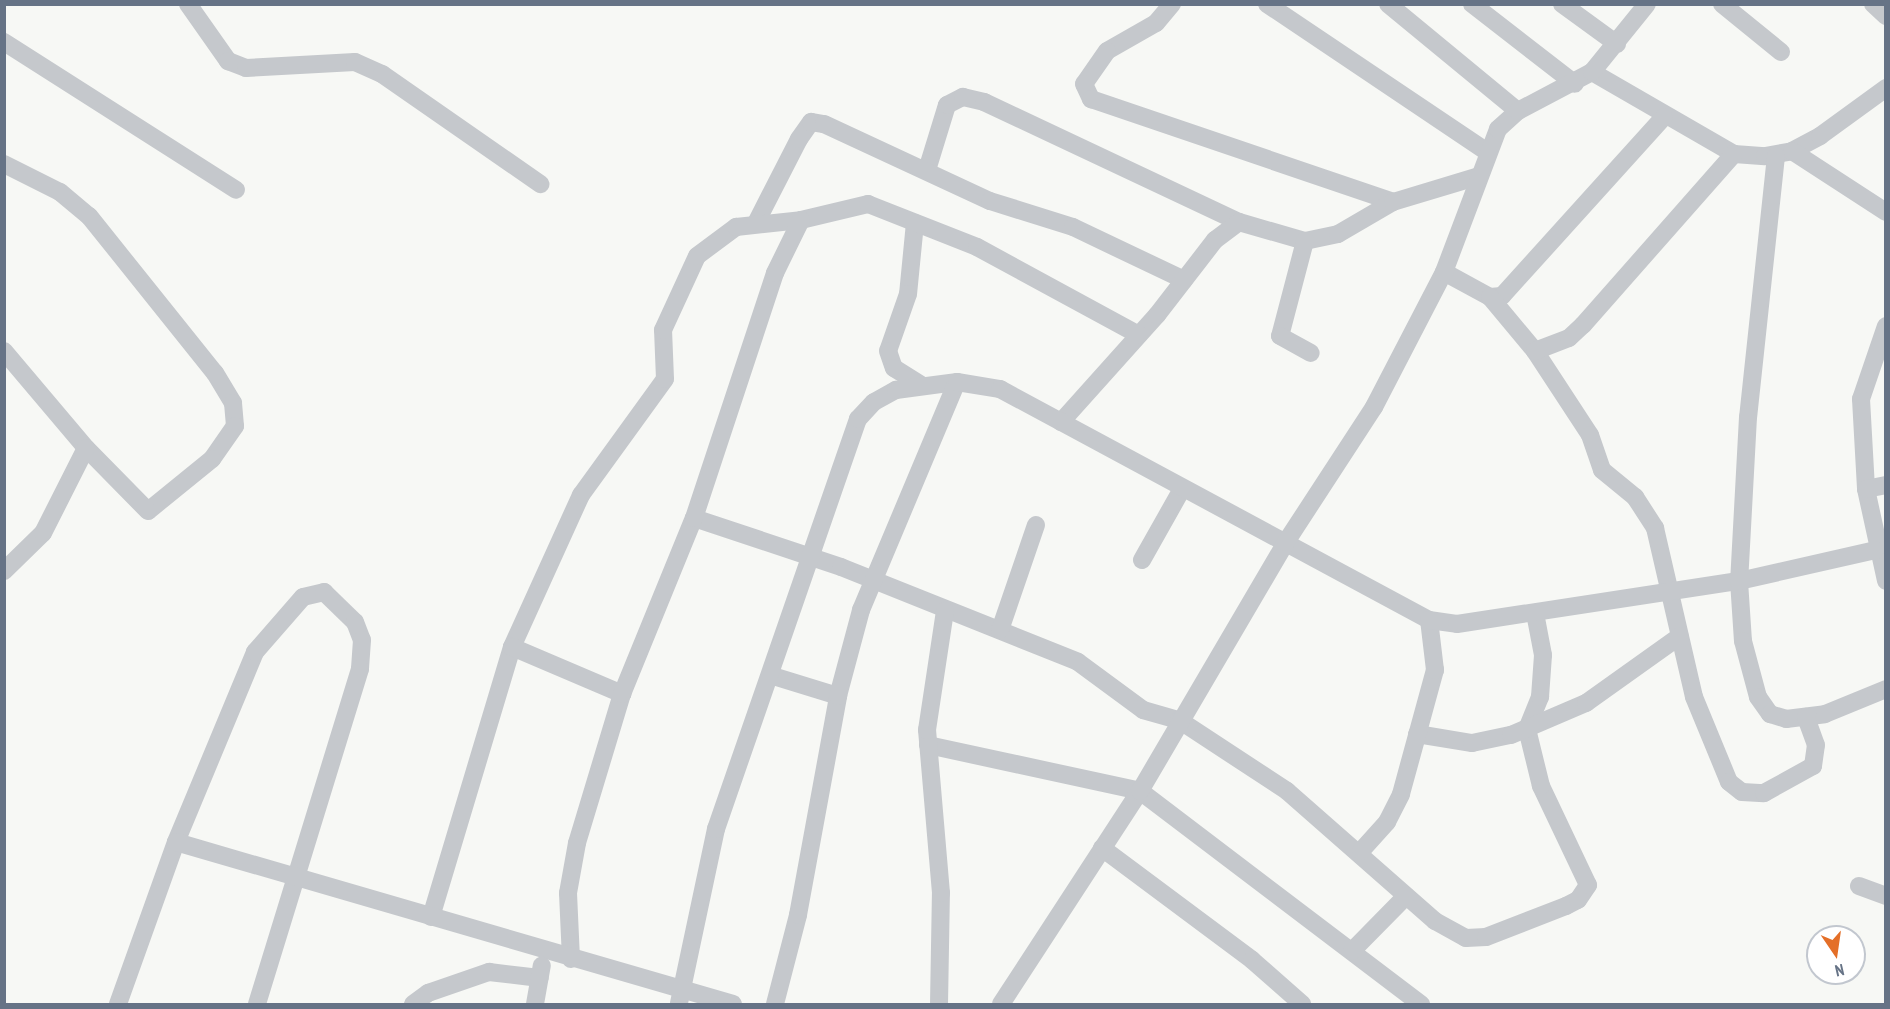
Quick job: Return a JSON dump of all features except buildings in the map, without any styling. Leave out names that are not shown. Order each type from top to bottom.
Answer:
[{"type":"street","points":[[188,4],[228,61],[246,68],[355,62],[382,74],[540,184]]},
{"type":"street","points":[[1172,4],[1156,23],[1107,51],[1084,84],[1091,99],[1393,202]]},
{"type":"street","points":[[1267,4],[1487,152]]},
{"type":"street","points":[[1388,4],[1518,111]]},
{"type":"street","points":[[1472,4],[1575,84]]},
{"type":"street","points":[[1562,4],[1617,44]]},
{"type":"street","points":[[1001,1005],[1140,791],[1179,720],[1286,542],[1374,407],[1444,272],[1476,177],[1498,129],[1518,111],[1575,84],[1592,72],[1617,44],[1647,4]]},
{"type":"street","points":[[1722,4],[1781,52]]},
{"type":"street","points":[[1873,4],[1886,16]]},
{"type":"street","points":[[4,42],[236,190]]},
{"type":"street","points":[[1592,72],[1664,117],[1734,154],[1784,154],[1886,212]]},
{"type":"street","points":[[1886,88],[1784,154],[1748,417],[1739,581],[1743,641],[1758,697],[1770,714],[1806,717],[1886,690]]},
{"type":"street","points":[[927,170],[947,105],[963,97],[984,102],[1239,222],[1305,241],[1338,234],[1393,202],[1476,177]]},
{"type":"street","points":[[1490,297],[1514,287],[1664,117]]},
{"type":"street","points":[[756,223],[811,122],[927,170],[990,201],[1073,226],[1184,280]]},
{"type":"street","points":[[1535,351],[1569,338],[1584,325],[1734,154]]},
{"type":"street","points":[[4,164],[60,192],[89,216],[216,373],[233,403],[235,426],[228,441],[152,512],[86,448],[4,351]]},
{"type":"street","points":[[431,917],[512,647],[581,495],[665,379],[663,330],[697,256],[713,239],[756,223],[801,220],[868,204],[977,247],[1139,335]]},
{"type":"street","points":[[571,959],[568,893],[575,853],[622,694],[694,518],[775,273],[801,220]]},
{"type":"street","points":[[1061,422],[1139,335],[1215,240],[1239,222]]},
{"type":"street","points":[[915,223],[908,294],[888,351],[894,368],[920,384]]},
{"type":"street","points":[[1305,241],[1280,336],[1311,353]]},
{"type":"street","points":[[1444,272],[1490,297],[1535,351],[1590,435],[1602,470],[1635,496],[1656,528],[1694,697],[1720,769],[1742,792],[1764,793],[1813,766],[1816,745],[1806,717]]},
{"type":"street","points":[[1886,326],[1861,399],[1866,489],[1875,550],[1886,581]]},
{"type":"street","points":[[680,998],[716,829],[773,676],[858,419],[873,402],[920,384],[957,382],[1000,389],[1429,620],[1457,624],[1672,592],[1739,581],[1875,550]]},
{"type":"street","points":[[775,1005],[798,915],[838,696],[875,580],[957,382]]},
{"type":"street","points":[[4,571],[42,533],[86,448]]},
{"type":"street","points":[[1866,489],[1886,484]]},
{"type":"street","points":[[1142,560],[1182,489]]},
{"type":"street","points":[[694,518],[814,557],[1078,662],[1143,710],[1179,720],[1287,791],[1361,851],[1435,921],[1475,938],[1566,906],[1586,893],[1586,878],[1541,786],[1527,729],[1540,697],[1543,655],[1535,613]]},
{"type":"street","points":[[1000,630],[1036,525]]},
{"type":"street","points":[[118,1005],[176,842],[255,652],[303,597],[324,592],[355,622],[362,640],[360,669],[299,876],[257,1005]]},
{"type":"street","points":[[939,1005],[941,892],[928,745],[930,684],[945,611]]},
{"type":"street","points":[[1361,851],[1394,810],[1417,734],[1435,670],[1429,620]]},
{"type":"street","points":[[1417,734],[1480,742],[1527,729],[1586,703],[1680,636]]},
{"type":"street","points":[[512,647],[622,694]]},
{"type":"street","points":[[773,676],[838,696]]},
{"type":"street","points":[[928,745],[1140,791],[1421,1005]]},
{"type":"street","points":[[176,842],[299,876],[571,959],[680,998],[733,1005]]},
{"type":"street","points":[[1102,849],[1252,960],[1302,1005]]},
{"type":"street","points":[[1859,886],[1886,896]]},
{"type":"street","points":[[1352,951],[1406,896]]},
{"type":"street","points":[[535,1005],[545,952]]},
{"type":"street","points":[[413,1005],[428,993],[489,972],[540,978]]}]
